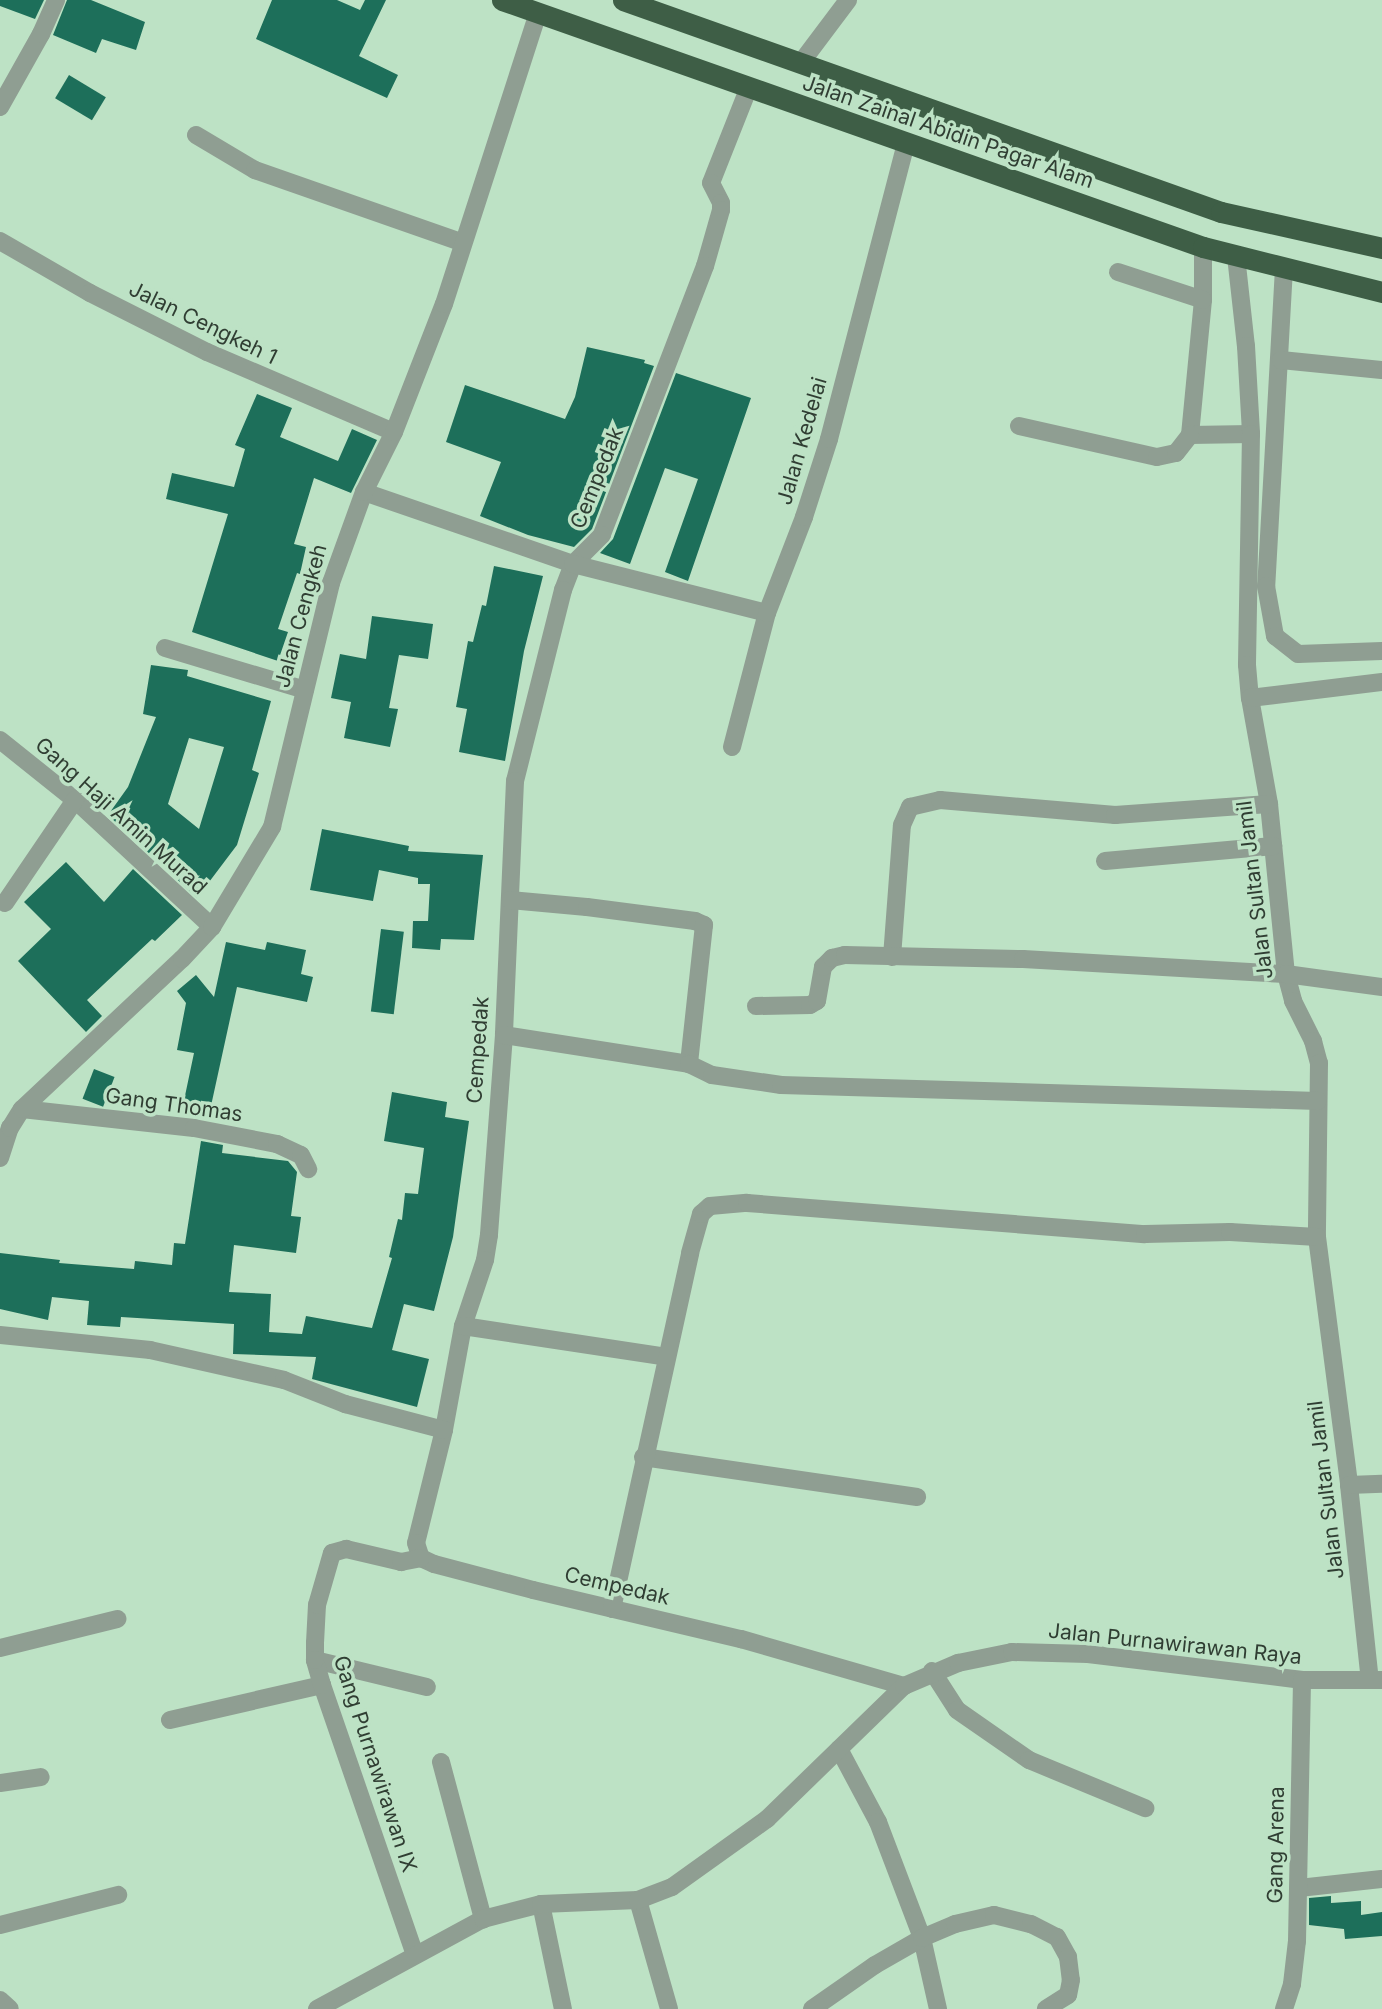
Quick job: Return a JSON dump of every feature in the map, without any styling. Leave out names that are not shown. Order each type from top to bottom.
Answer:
[{"type":"highway","name":"Jalan Zainal Abidin Pagar Alam","points":[[502,0],[1203,247],[1382,292]]},
{"type":"highway","name":"Jalan Zainal Abidin Pagar Alam","points":[[622,0],[646,4],[800,64],[1221,212],[1382,248]]},
{"type":"street","points":[[0,107],[57,0]]},
{"type":"street","points":[[800,64],[848,0]]},
{"type":"street","name":"Jalan Cengkeh","points":[[0,1158],[10,1128],[22,1109],[182,959],[212,927],[272,827],[331,583],[364,492],[394,432],[444,304],[461,242],[538,13]]},
{"type":"street","name":"Cempedak","points":[[749,87],[711,183],[721,210],[705,266],[602,536],[573,564],[557,609],[515,781],[504,1035],[489,1235],[485,1261],[463,1326],[444,1430],[416,1543],[421,1558],[533,1590],[741,1639],[904,1686]]},
{"type":"street","points":[[196,135],[255,170],[461,242]]},
{"type":"street","name":"Jalan Kedelai","points":[[732,747],[767,613],[804,517],[829,439],[906,144]]},
{"type":"street","name":"Jalan Cengkeh 1","points":[[2,247],[207,352],[394,432]]},
{"type":"street","points":[[1019,426],[1157,457],[1175,453],[1190,435],[1203,300],[1203,247]]},
{"type":"street","name":"Jalan Sultan Jamil","points":[[1236,256],[1246,346],[1251,434],[1247,665],[1250,698],[1269,804],[1286,974],[1302,1024],[1317,1052],[1317,1237],[1376,1680]]},
{"type":"street","points":[[1284,268],[1281,360],[1266,586],[1275,636],[1298,654],[1382,651]]},
{"type":"street","points":[[1118,272],[1203,300]]},
{"type":"street","points":[[1281,360],[1382,370]]},
{"type":"street","points":[[1190,435],[1251,434]]},
{"type":"street","points":[[364,492],[573,564],[767,613]]},
{"type":"street","points":[[165,648],[305,690]]},
{"type":"street","points":[[1250,698],[1382,682]]},
{"type":"street","name":"Gang Haji Amin Murad","points":[[0,740],[75,800],[212,927]]},
{"type":"street","points":[[5,903],[75,800]]},
{"type":"street","points":[[892,957],[902,825],[910,807],[940,800],[1115,815],[1269,804]]},
{"type":"street","points":[[1105,861],[1273,846]]},
{"type":"street","points":[[510,900],[599,908],[704,925],[689,1065]]},
{"type":"street","points":[[756,1006],[810,1005],[817,1001],[823,967],[832,958],[1023,959],[1286,974],[1382,987]]},
{"type":"street","points":[[504,1035],[689,1065],[712,1075],[781,1085],[1318,1101]]},
{"type":"street","name":"Gang Thomas","points":[[22,1109],[194,1128],[278,1144],[300,1155],[308,1169]]},
{"type":"street","points":[[612,1608],[643,1457],[698,1222],[706,1209],[720,1202],[1145,1234],[1230,1232],[1317,1237]]},
{"type":"street","points":[[463,1326],[667,1357]]},
{"type":"street","points":[[0,1335],[162,1352],[284,1380],[345,1404],[444,1430]]},
{"type":"street","points":[[643,1457],[917,1497]]},
{"type":"street","points":[[1349,1485],[1382,1484]]},
{"type":"street","name":"Gang Purnawirawan IX","points":[[415,1955],[315,1660],[317,1605],[331,1553],[346,1549],[401,1562],[421,1558]]},
{"type":"street","points":[[0,1648],[117,1619]]},
{"type":"street","name":"Jalan Purnawirawan Raya","points":[[317,2009],[482,1919],[541,1904],[638,1900],[672,1887],[741,1840],[904,1686],[932,1671],[1012,1652],[1088,1654],[1302,1681],[1376,1680]]},
{"type":"street","points":[[315,1660],[426,1687]]},
{"type":"street","points":[[932,1671],[957,1710],[1029,1760],[1145,1808]]},
{"type":"street","name":"Gang Arena","points":[[1284,2009],[1292,1984],[1298,1888],[1302,1681]]},
{"type":"street","points":[[170,1720],[323,1685]]},
{"type":"street","points":[[839,1749],[878,1822],[922,1938],[938,2009]]},
{"type":"street","points":[[442,1762],[482,1919]]},
{"type":"street","points":[[0,1783],[41,1777]]},
{"type":"street","points":[[1298,1888],[1382,1879]]},
{"type":"street","points":[[0,1925],[118,1895]]},
{"type":"street","points":[[638,1900],[669,2009]]},
{"type":"street","points":[[541,1904],[563,2009]]},
{"type":"street","points":[[819,2007],[875,1965],[922,1938],[955,1924],[993,1915],[1031,1924],[1056,1937],[1068,1957],[1071,1980],[1068,1995],[1046,2009]]},
{"type":"street","points":[[0,2000],[10,2009]]},
{"type":"building","points":[[0,0],[44,0],[35,19],[0,6]]},
{"type":"building","points":[[67,0],[91,0],[145,22],[136,50],[102,39],[96,53],[53,35]]},
{"type":"building","points":[[272,0],[337,0],[360,10],[365,0],[386,0],[359,56],[398,75],[387,98],[256,39]]},
{"type":"building","points":[[69,75],[106,97],[92,120],[55,98]]},
{"type":"building","points":[[587,347],[645,360],[644,363],[654,366],[592,529],[574,547],[528,535],[480,516],[501,462],[446,442],[465,385],[565,419],[575,397]]},
{"type":"building","points":[[676,373],[751,398],[688,581],[665,572],[698,479],[665,468],[630,564],[600,553],[613,539]]},
{"type":"building","points":[[257,394],[292,408],[280,437],[338,461],[352,429],[377,440],[351,493],[314,478],[294,544],[306,547],[300,574],[297,573],[278,629],[288,632],[278,661],[192,632],[228,514],[166,499],[172,473],[234,487],[245,449],[235,445]]},
{"type":"building","points":[[494,566],[543,576],[524,651],[505,761],[459,752],[467,709],[456,707],[468,641],[473,642],[482,605],[486,606]]},
{"type":"building","points":[[372,616],[433,624],[428,659],[399,655],[389,708],[398,709],[390,747],[344,738],[351,702],[331,698],[340,654],[366,659]]},
{"type":"building","points":[[151,665],[188,670],[187,676],[271,701],[252,770],[259,773],[237,845],[197,898],[108,815],[128,787],[156,717],[143,714]],"holes":[[[189,738],[224,747],[199,829],[168,804]]]},
{"type":"building","points":[[322,829],[409,846],[408,851],[483,855],[474,940],[441,939],[440,950],[412,948],[413,921],[428,921],[430,884],[418,884],[418,878],[379,870],[373,901],[310,890]]},
{"type":"building","points":[[66,862],[104,902],[133,869],[182,915],[155,941],[152,939],[87,1000],[102,1016],[86,1032],[18,961],[51,929],[24,902]]},
{"type":"building","points":[[381,929],[404,932],[394,1014],[371,1011]]},
{"type":"building","points":[[226,942],[265,950],[267,942],[306,950],[301,974],[313,977],[307,1002],[237,987],[209,1115],[182,1110],[194,1053],[177,1050],[186,1003],[177,991],[196,975],[214,997]]},
{"type":"building","points":[[94,1069],[115,1077],[103,1107],[83,1099]]},
{"type":"building","points":[[392,1092],[447,1102],[445,1117],[469,1121],[453,1237],[434,1311],[404,1304],[392,1350],[429,1359],[417,1407],[312,1379],[316,1357],[233,1354],[234,1324],[121,1317],[120,1327],[87,1325],[89,1301],[52,1297],[48,1320],[0,1309],[0,1253],[60,1260],[59,1263],[134,1269],[135,1261],[172,1265],[174,1243],[185,1244],[201,1141],[223,1145],[222,1153],[288,1161],[297,1172],[291,1216],[301,1217],[296,1253],[234,1245],[229,1292],[271,1294],[269,1332],[302,1334],[306,1316],[372,1328],[392,1258],[389,1257],[398,1219],[402,1220],[405,1193],[418,1194],[424,1148],[384,1141]]},
{"type":"building","points":[[1331,1896],[1331,1903],[1361,1901],[1361,1915],[1382,1912],[1382,1936],[1345,1939],[1344,1929],[1309,1925],[1309,1898]]}]
